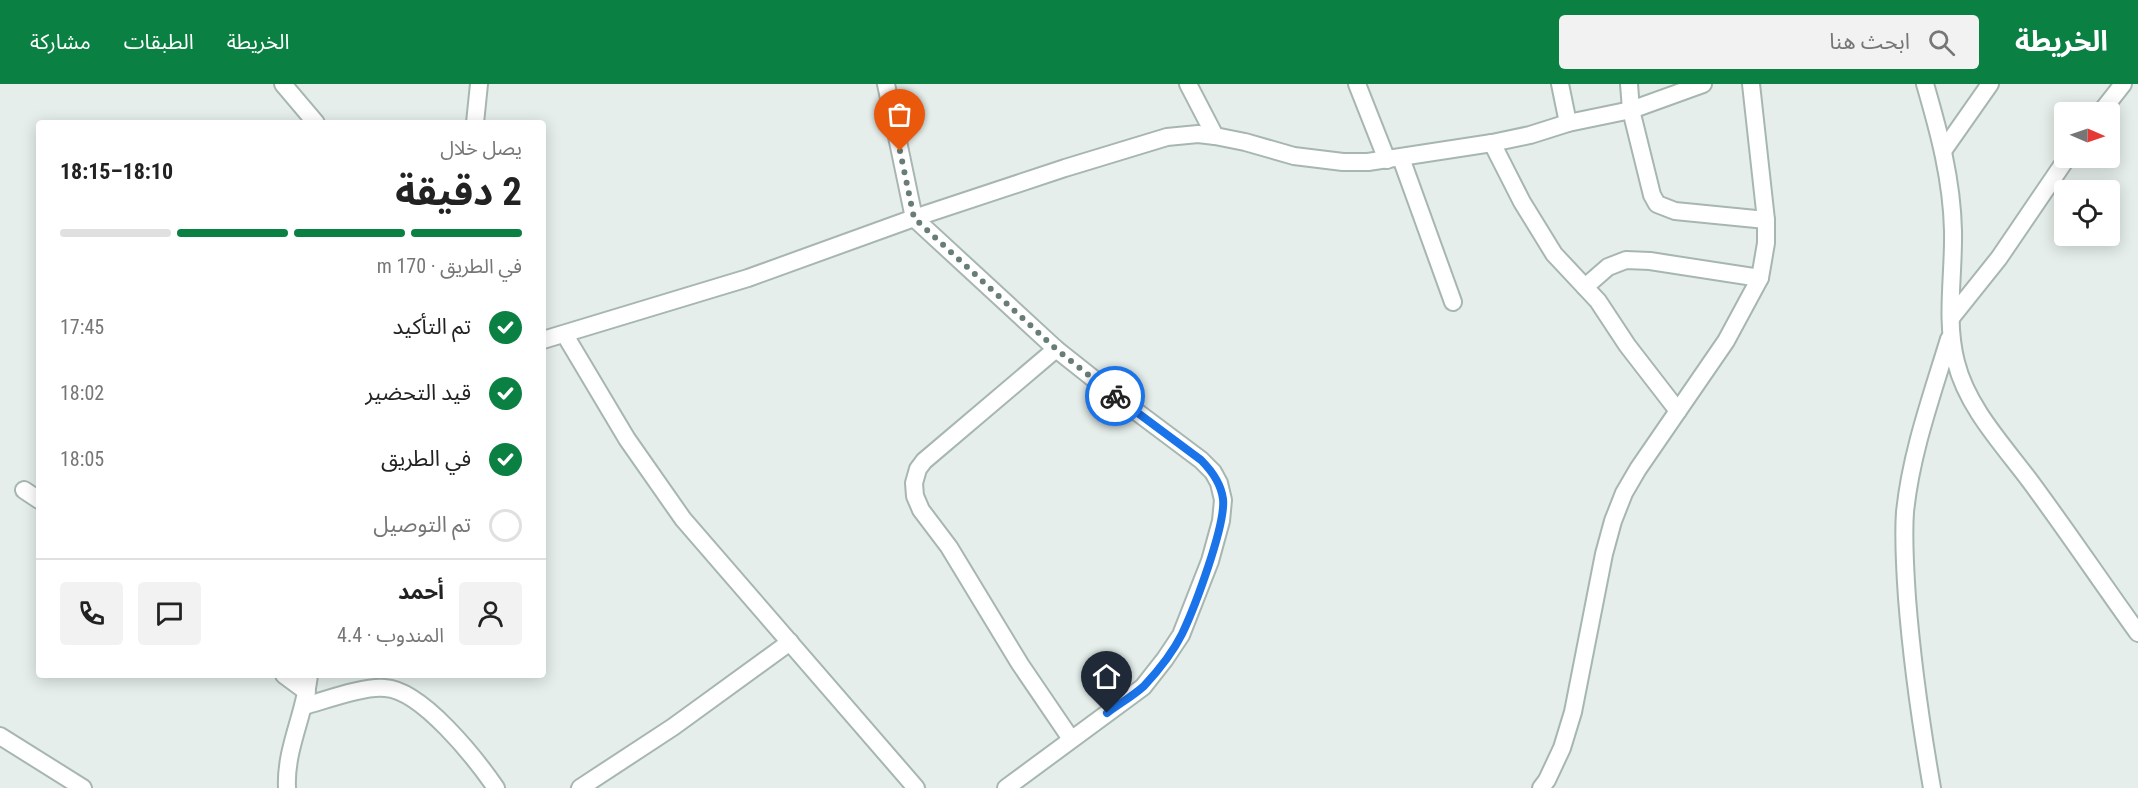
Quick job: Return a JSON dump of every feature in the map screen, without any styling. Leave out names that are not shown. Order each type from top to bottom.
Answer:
[{"type":"street","points":[[283,84],[313,120]]},
{"type":"street","points":[[475,120],[479,84]]},
{"type":"street","points":[[886,84],[914,218],[1056,349],[1109,392],[1201,460],[1213,472],[1219,483],[1223,500],[1221,521],[1210,561],[1181,635],[1165,659],[1143,687],[1006,788]]},
{"type":"street","points":[[1188,84],[1215,136]]},
{"type":"street","points":[[1357,84],[1394,159],[1453,302]]},
{"type":"street","points":[[1560,84],[1568,123]]},
{"type":"street","points":[[1629,84],[1630,110],[1652,195],[1657,204],[1676,211],[1766,220]]},
{"type":"street","points":[[546,339],[748,278],[914,218],[1167,137],[1198,134],[1215,136],[1316,160],[1351,162],[1394,159],[1492,143],[1630,110],[1703,84]]},
{"type":"street","points":[[1541,788],[1562,748],[1573,712],[1604,554],[1624,493],[1726,341],[1760,278],[1765,253],[1766,220],[1751,84]]},
{"type":"street","points":[[1925,84],[1943,151],[1950,189],[1953,231],[1950,336],[1926,415],[1905,511],[1904,559],[1909,620],[1919,710],[1932,788]]},
{"type":"street","points":[[1943,151],[1990,84]]},
{"type":"street","points":[[2109,102],[2123,84]]},
{"type":"street","points":[[1492,143],[1522,202],[1554,254],[1604,309],[1627,345],[1678,411]]},
{"type":"street","points":[[1951,318],[2000,258],[2060,168]]},
{"type":"street","points":[[1585,287],[1608,267],[1626,260],[1650,261],[1760,278]]},
{"type":"street","points":[[566,335],[627,439],[683,519],[916,788]]},
{"type":"street","points":[[1950,336],[1956,364],[1973,402],[2138,633]]},
{"type":"street","points":[[1056,349],[924,462],[918,469],[914,483],[915,496],[921,510],[949,547],[1020,664],[1071,739]]},
{"type":"street","points":[[24,490],[36,498]]},
{"type":"street","points":[[580,788],[673,728],[790,642]]},
{"type":"street","points":[[288,678],[307,691],[386,687],[401,692],[413,699],[453,733],[479,763],[496,788]]},
{"type":"street","points":[[287,788],[288,757],[307,691]]},
{"type":"street","points":[[0,736],[82,788]]},
{"type":"way so far","points":[[900,151],[914,218],[1056,349],[1115,396]]},
{"type":"route","points":[[1107,713],[1143,687],[1181,635],[1210,561],[1221,521],[1223,500],[1219,483],[1213,472],[1201,460],[1115,396]]}]
